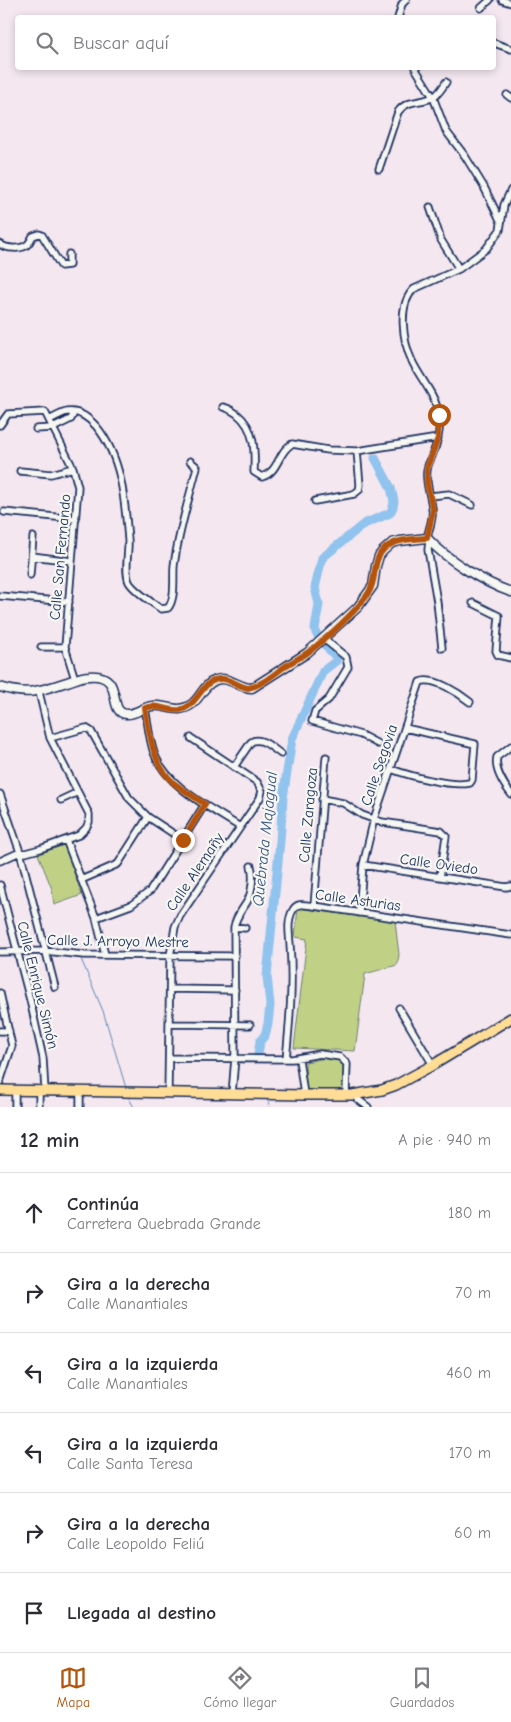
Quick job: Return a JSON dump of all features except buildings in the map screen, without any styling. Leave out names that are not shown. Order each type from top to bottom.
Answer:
[{"type":"main road","points":[[0,1090],[348,1095],[389,1088],[511,1018]]},
{"type":"street","points":[[399,15],[402,4],[406,0]]},
{"type":"street","points":[[481,8],[490,0]]},
{"type":"street","points":[[502,0],[511,3]]},
{"type":"street","points":[[496,44],[511,49]]},
{"type":"street","points":[[416,70],[433,97],[446,132],[465,156],[484,187],[502,224]]},
{"type":"street","points":[[379,169],[400,107],[410,102],[433,97],[446,82]]},
{"type":"street","points":[[442,648],[437,602],[428,550],[432,515],[426,478],[427,468],[438,438],[439,424],[434,399],[414,366],[409,353],[404,309],[409,294],[414,289],[459,269],[486,249],[498,235],[502,224],[504,205],[511,190]]},
{"type":"street","points":[[430,207],[441,240],[459,269]]},
{"type":"street","points":[[0,244],[4,248],[23,246],[28,244],[33,236],[39,234],[61,266],[69,265],[69,254]]},
{"type":"street","points":[[223,407],[230,409],[242,418],[251,432],[255,462],[254,472],[259,476],[265,476],[274,470],[287,447],[292,444],[328,450],[357,451],[438,438]]},
{"type":"street","points":[[0,425],[5,416],[11,414],[45,412],[49,420],[67,412],[82,414],[92,422],[110,449],[121,480],[128,540],[128,579],[132,587],[162,609],[168,608],[172,599],[174,565],[197,467],[190,461]]},
{"type":"street","points":[[36,429],[53,428],[71,419],[74,414]]},
{"type":"street","name":"Calle San Fernando","points":[[49,420],[73,468],[78,487],[65,647],[75,679]]},
{"type":"street","points":[[315,501],[354,494],[359,490],[357,451]]},
{"type":"street","points":[[20,471],[51,474],[73,468]]},
{"type":"street","points":[[430,496],[449,494],[472,505]]},
{"type":"street","points":[[4,512],[76,519]]},
{"type":"street","points":[[30,575],[33,537]]},
{"type":"street","points":[[0,687],[27,693],[39,692],[75,679],[94,676],[108,680],[113,686],[116,706],[124,714],[130,714],[153,706],[174,710],[182,709],[193,703],[206,686],[217,679],[223,679],[245,688],[252,688],[307,652],[358,607],[370,591],[382,551],[392,543],[400,541],[428,539],[466,569],[511,592]]},
{"type":"street","points":[[32,556],[72,561]]},
{"type":"street","points":[[0,596],[69,602]]},
{"type":"street","points":[[472,603],[499,616],[496,651],[498,655],[511,658]]},
{"type":"street","points":[[324,639],[346,657],[348,667],[329,699],[315,711],[312,721],[361,735],[378,744]]},
{"type":"street","points":[[41,647],[65,647]]},
{"type":"street","name":"Calle Segovia","points":[[359,913],[363,865],[374,819],[419,685],[423,680],[428,680],[448,688],[470,702]]},
{"type":"street","points":[[0,862],[20,852],[40,849],[66,840],[84,831],[89,822],[89,814],[76,793],[50,738],[39,692]]},
{"type":"street","points":[[145,708],[152,748],[161,768],[176,784],[240,827]]},
{"type":"street","points":[[50,738],[86,728],[92,731],[124,791],[135,806],[183,840]]},
{"type":"street","points":[[391,770],[439,781],[462,784],[470,783],[472,780],[475,744],[405,728]]},
{"type":"street","name":"Calle Alemañy","points":[[168,1093],[170,956],[175,927],[180,916],[260,798],[262,791],[257,782],[191,738]]},
{"type":"street","points":[[234,767],[251,742],[255,740],[281,754]]},
{"type":"street","points":[[510,792],[503,781],[496,762],[497,757],[511,746]]},
{"type":"street","name":"Calle Zaragoza","points":[[314,906],[326,757]]},
{"type":"street","points":[[61,800],[76,793]]},
{"type":"street","points":[[0,794],[20,852],[55,987]]},
{"type":"street","points":[[322,799],[343,803],[362,815],[374,819],[445,833],[440,877]]},
{"type":"street","points":[[96,918],[130,905],[144,897],[156,884],[205,804]]},
{"type":"street","points":[[81,880],[118,864],[148,817]]},
{"type":"street","points":[[66,840],[96,918],[105,955]]},
{"type":"street","name":"Calle Oviedo","points":[[363,865],[511,886]]},
{"type":"street","points":[[232,1094],[235,1058],[234,927],[238,915],[250,894],[251,866]]},
{"type":"street","name":"Calle Enrique Simón","points":[[0,886],[43,1058],[42,1091],[39,1107]]},
{"type":"street","name":"Calle Asturias","points":[[286,1059],[292,979],[290,920],[292,911],[301,904],[511,935]]},
{"type":"street","points":[[234,927],[245,928]]},
{"type":"street","name":"Calle J. Arroyo Mestre","points":[[0,952],[45,952],[84,955],[235,956]]},
{"type":"street","points":[[170,989],[235,990]]},
{"type":"street","points":[[0,993],[9,1031],[11,1050],[0,1082]]},
{"type":"street","points":[[399,1008],[432,1065]]},
{"type":"street","points":[[170,1024],[250,1025]]},
{"type":"street","points":[[0,1031],[9,1031]]},
{"type":"street","points":[[169,1058],[299,1059],[320,1054],[335,1056],[343,1059],[347,1064],[348,1095],[368,1107]]},
{"type":"street","points":[[299,1059],[304,1095]]},
{"type":"street","points":[[15,1090],[15,1107]]},
{"type":"street","points":[[80,1091],[80,1107]]},
{"type":"green space","points":[[64,845],[82,895],[54,905],[52,889],[38,854]]},
{"type":"green space","points":[[298,908],[395,921],[399,955],[397,965],[365,974],[355,1051],[294,1048],[307,939],[295,937]]},
{"type":"green space","points":[[332,1057],[340,1059],[345,1064],[344,1092],[306,1092],[305,1062]]},
{"type":"waterway","name":"Quebrada Majagual","points":[[319,638],[315,629],[319,604],[315,588],[322,558],[364,524],[390,513],[393,507],[394,501],[391,488],[375,458]]},
{"type":"waterway","name":"Quebrada Majagual","points":[[258,1055],[260,1041],[265,1035],[268,1024],[270,1005],[267,976],[283,798],[292,739],[323,671],[336,661],[337,658],[323,643]]},
{"type":"waterway","points":[[81,959],[103,1011],[126,1088]]},
{"type":"waterway","points":[[128,1097],[134,1107]]},
{"type":"waterway","name":"Quebrada Majagual","points":[[267,1099],[270,1107]]},
{"type":"route","points":[[183,840],[205,804],[176,784],[161,768],[152,748],[145,708],[153,706],[174,710],[182,709],[193,703],[206,686],[220,678],[245,688],[252,688],[307,652],[358,607],[373,586],[376,566],[382,551],[392,543],[427,538],[433,510],[426,478],[427,468],[438,438],[439,415]]}]
